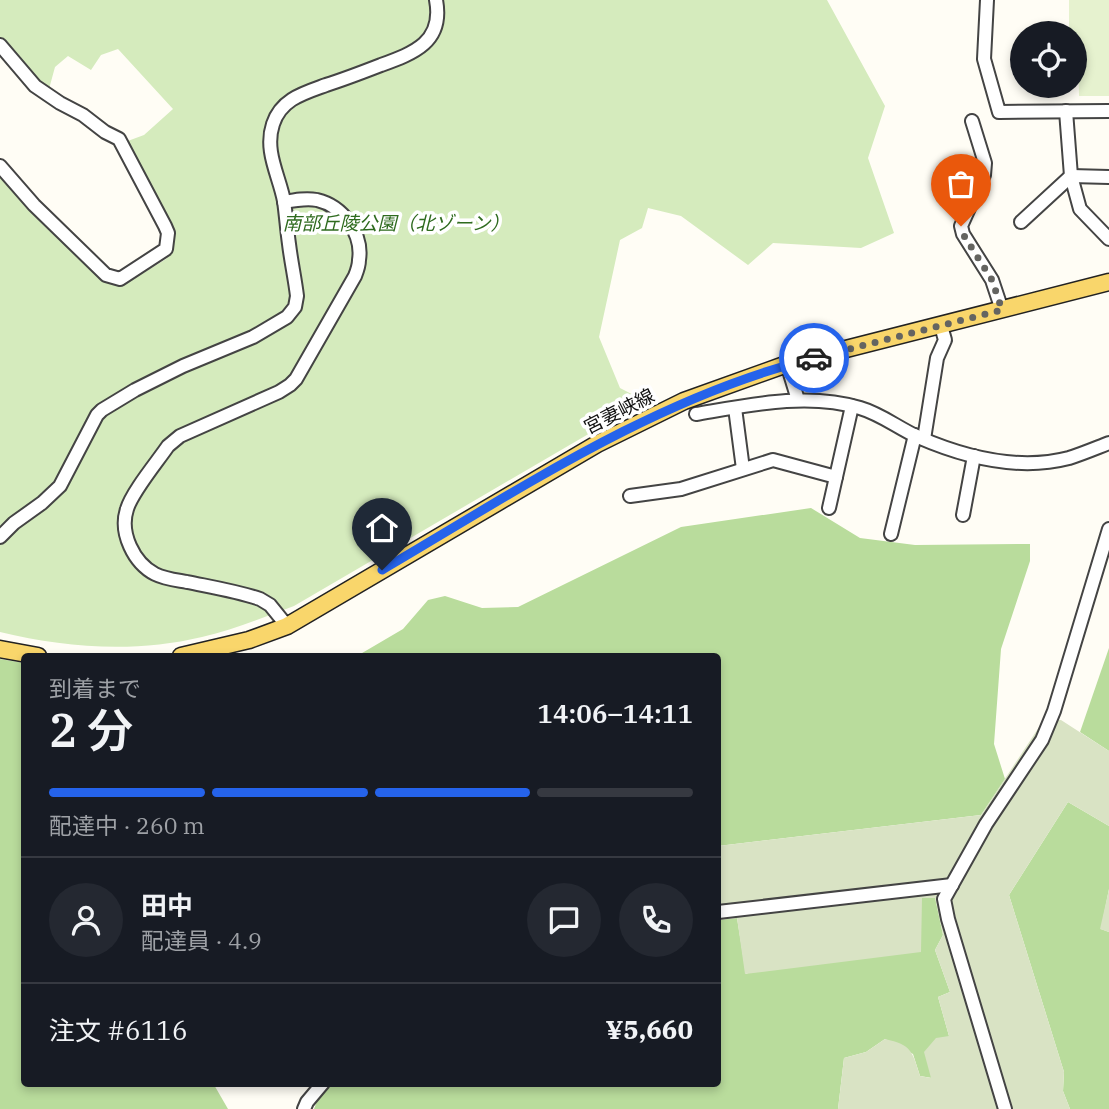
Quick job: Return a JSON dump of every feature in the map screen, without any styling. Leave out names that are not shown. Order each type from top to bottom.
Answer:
[{"type":"main road","name":"宮妻峡線","points":[[194,653],[249,640],[287,626],[597,444],[684,401],[787,364],[1109,282]]},
{"type":"main road","points":[[0,649],[22,653]]},
{"type":"street","points":[[0,537],[60,486],[96,415],[102,410],[183,366],[253,338],[287,317],[295,307],[297,296],[284,202],[269,146],[272,125],[280,108],[302,93],[418,50],[434,29],[436,0]]},
{"type":"street","points":[[987,0],[984,59],[999,112],[1109,111]]},
{"type":"street","points":[[0,46],[35,86],[119,139],[168,233],[166,249],[120,279],[106,275],[34,205],[0,166]]},
{"type":"street","points":[[1066,111],[1071,176],[1080,209],[1109,239]]},
{"type":"street","points":[[972,121],[985,163],[985,175],[961,226],[963,234],[992,280],[1002,310]]},
{"type":"street","points":[[1021,222],[1071,176],[1109,177]]},
{"type":"street","points":[[284,202],[299,199],[318,201],[335,208],[349,222],[357,239],[359,260],[355,276],[296,379],[279,392],[174,440],[130,501],[125,526],[133,553],[155,574],[260,599],[270,604],[287,626]]},
{"type":"street","points":[[891,534],[919,437],[937,358],[945,340],[941,326]]},
{"type":"street","points":[[787,364],[798,400]]},
{"type":"street","points":[[696,414],[798,400],[830,401],[861,408],[919,437],[974,456],[1031,464],[1070,458],[1109,443]]},
{"type":"street","points":[[829,508],[852,406]]},
{"type":"street","points":[[735,408],[743,469]]},
{"type":"street","points":[[962,514],[974,456]]},
{"type":"street","points":[[630,496],[681,489],[773,460],[836,477]]},
{"type":"street","points":[[1005,1109],[944,899],[986,824],[1042,740],[1054,711],[1108,534]]},
{"type":"street","points":[[721,912],[952,885]]},
{"type":"street","points":[[304,1109],[320,1087]]},
{"type":"green space","name":"南部丘陵公園（北ゾーン）","points":[[0,0],[827,0],[885,106],[868,158],[894,233],[861,248],[773,243],[748,265],[681,216],[648,208],[642,228],[620,240],[599,337],[620,388],[645,401],[294,606],[249,623],[177,642],[126,647],[75,645],[0,632],[0,173],[105,281],[122,286],[166,259],[172,251],[173,229],[125,142],[144,135],[173,109],[118,49],[101,55],[91,70],[68,56],[55,67],[49,89],[0,40]]},
{"type":"green space","points":[[1069,0],[1109,0],[1109,96],[1087,96],[1087,21],[1069,21]]},
{"type":"green space","points":[[811,508],[860,538],[915,545],[1030,544],[1030,561],[1001,649],[994,744],[1005,779],[981,815],[721,846],[721,653],[362,653],[403,629],[428,600],[445,596],[482,608],[518,607],[681,527]]},
{"type":"green space","points":[[1109,648],[1109,751],[1080,732]]},
{"type":"green space","points":[[0,659],[21,662],[21,1087],[215,1087],[228,1109],[0,1109]]},
{"type":"green space","points":[[1061,720],[1109,751],[1109,826],[1068,802],[1009,895],[1064,1072],[1063,1091],[1070,1109],[838,1109],[844,1058],[866,1052],[885,1039],[910,1050],[920,1076],[931,1078],[924,1052],[936,1038],[949,1036],[938,997],[950,992],[935,950],[943,935],[935,898],[922,898],[921,952],[745,974],[737,918],[721,920],[721,846],[981,815],[1043,721]]},
{"type":"green space","points":[[1068,802],[1109,826],[1109,889],[1101,929],[1109,932],[1109,1109],[1070,1109],[1063,1091],[1064,1072],[1009,895]]},
{"type":"green space","points":[[1109,889],[1109,932],[1100,929]]},
{"type":"green space","points":[[935,897],[943,935],[935,950],[950,992],[938,997],[949,1036],[932,1078],[920,1076],[913,1054],[885,1039],[866,1052],[844,1058],[838,1109],[314,1109],[325,1087],[721,1087],[721,920],[737,918],[746,974],[922,898]]},
{"type":"way so far","points":[[814,358],[1002,310],[992,280],[963,234],[961,226]]},
{"type":"route","points":[[382,570],[597,444],[684,401],[787,364],[814,358]]}]
